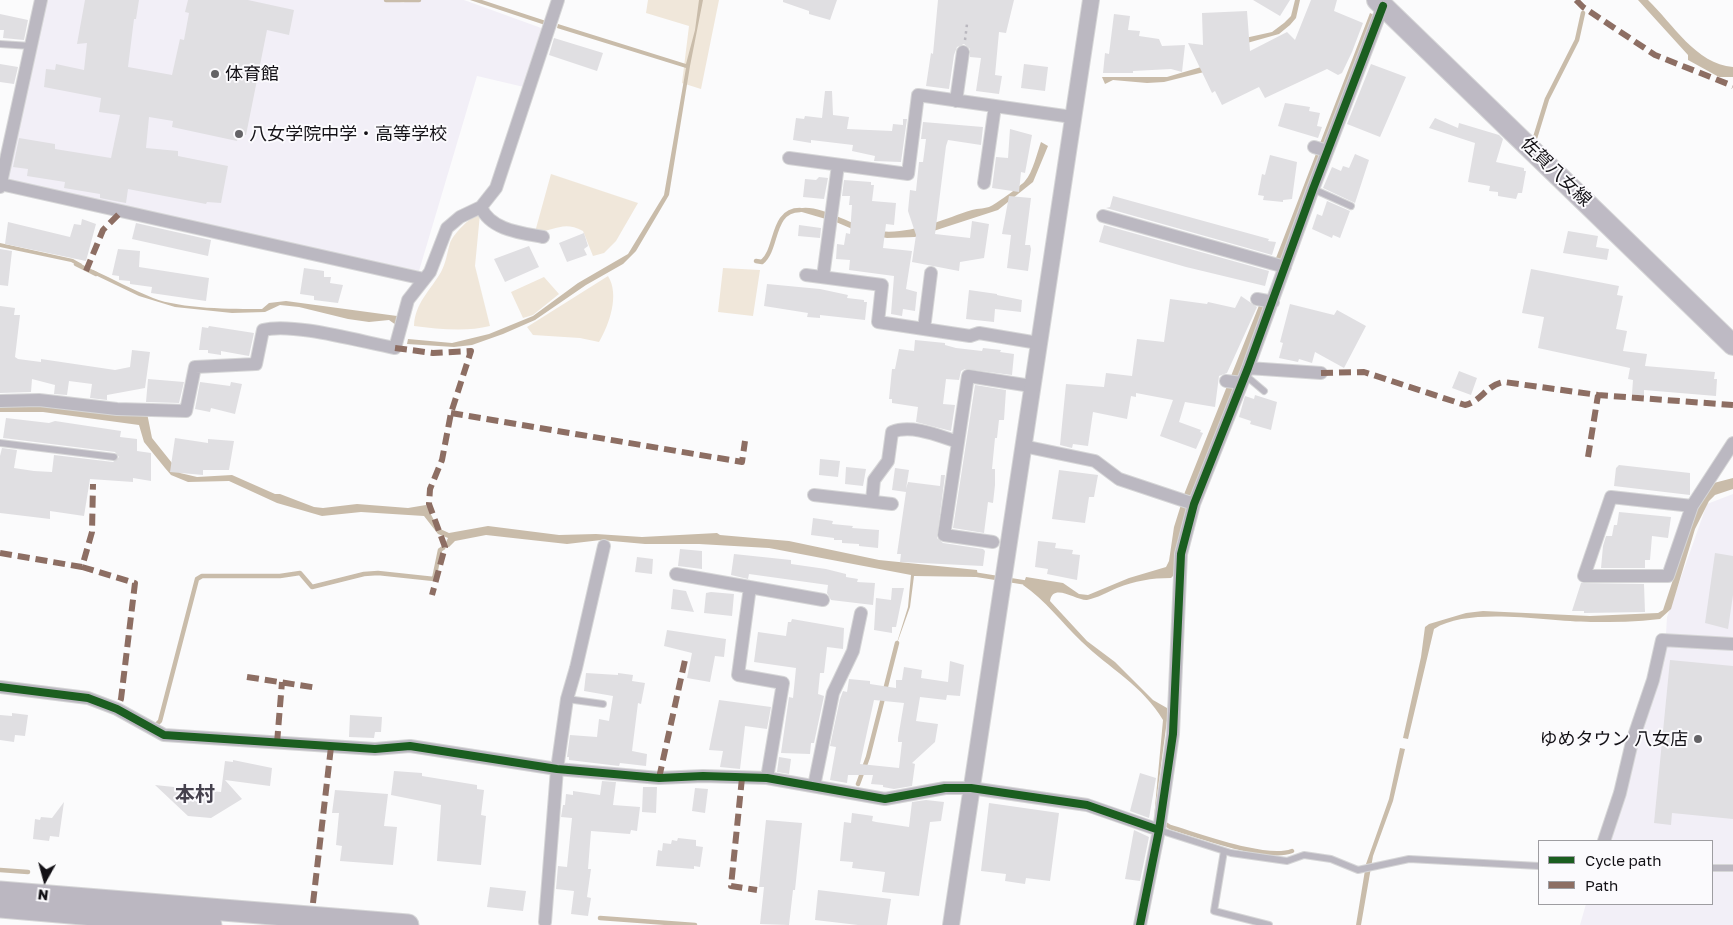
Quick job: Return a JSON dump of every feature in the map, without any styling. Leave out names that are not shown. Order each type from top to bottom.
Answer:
[{"type":"highway","points":[[0,892],[408,925]]},
{"type":"highway","points":[[0,907],[211,925]]},
{"type":"main road","name":"佐賀八女線","points":[[1382,2],[1733,346]]},
{"type":"street","points":[[41,0],[0,185],[424,279]]},
{"type":"street","points":[[0,401],[39,400],[117,409],[186,411],[195,367],[256,364],[263,330],[273,327],[292,328],[395,348],[408,300],[430,272],[447,228],[460,217],[481,207],[496,188],[558,0]]},
{"type":"street","points":[[951,925],[1031,386],[1091,0]]},
{"type":"street","points":[[1140,925],[1159,830],[1173,734],[1181,554],[1194,504],[1273,302],[1382,2]]},
{"type":"street","points":[[956,101],[963,52]]},
{"type":"street","points":[[789,158],[908,174],[918,96],[1072,117]]},
{"type":"street","points":[[984,183],[995,106]]},
{"type":"street","points":[[1314,148],[1327,151]]},
{"type":"street","points":[[823,277],[838,165]]},
{"type":"street","points":[[1306,169],[1319,172]]},
{"type":"street","points":[[481,207],[483,212],[495,224],[512,231],[543,237]]},
{"type":"street","points":[[1103,216],[1285,267]]},
{"type":"street","points":[[924,329],[931,273]]},
{"type":"street","points":[[806,275],[882,285],[878,322],[970,336],[979,333],[1038,343]]},
{"type":"street","points":[[1257,299],[1273,302]]},
{"type":"street","points":[[1226,381],[1245,375],[1321,373]]},
{"type":"street","points":[[993,542],[944,535],[968,376],[1031,386]]},
{"type":"street","points":[[872,502],[874,480],[888,462],[892,432],[900,429],[924,432],[958,442]]},
{"type":"street","points":[[1692,506],[1611,497],[1584,576],[1668,576],[1692,506],[1733,443]]},
{"type":"street","points":[[1023,446],[1095,461],[1119,479],[1194,504]]},
{"type":"street","points":[[814,495],[892,504]]},
{"type":"street","points":[[545,922],[557,769],[567,699],[604,546]]},
{"type":"street","points":[[676,574],[823,600]]},
{"type":"street","points":[[750,587],[738,675],[783,683],[767,778]]},
{"type":"street","points":[[814,786],[833,694],[853,650],[861,613]]},
{"type":"street","points":[[1604,840],[1620,793],[1632,742],[1653,680],[1662,640],[1733,644]]},
{"type":"street","points":[[0,687],[88,698],[117,709],[164,735],[375,749],[410,746],[557,769],[659,778],[703,776],[767,778],[885,799],[945,788],[971,788],[1087,805],[1159,830]]},
{"type":"lane","points":[[0,44],[31,46]]},
{"type":"lane","points":[[1313,189],[1351,206]]},
{"type":"lane","points":[[1245,375],[1264,391]]},
{"type":"lane","points":[[0,443],[114,457]]},
{"type":"lane","points":[[567,699],[603,704]]},
{"type":"lane","points":[[1159,830],[1224,851],[1287,861],[1304,855],[1331,859],[1362,869],[1409,859],[1538,866]]},
{"type":"lane","points":[[1224,851],[1214,911],[1218,914],[1269,925]]},
{"type":"lane","points":[[1713,868],[1733,868]]},
{"type":"shaded area","name":"八女学院中学・高等学校","points":[[46,0],[390,0],[404,3],[405,0],[464,0],[544,29],[524,87],[477,76],[419,271],[7,181]]},
{"type":"shaded area","points":[[470,0],[482,0],[546,21],[545,25]]},
{"type":"shaded area","points":[[648,0],[719,0],[701,89],[682,83],[689,26],[646,13]]},
{"type":"shaded area","points":[[699,0],[703,0],[669,195],[636,251],[623,264],[586,285],[535,320],[503,334],[472,345],[454,347],[407,344],[408,339],[452,343],[489,334],[533,316],[578,283],[628,254],[664,195],[686,68],[557,28],[558,24],[686,64],[695,30]]},
{"type":"shaded area","points":[[1295,0],[1300,0],[1296,18],[1290,25],[1279,34],[1240,45],[1212,70],[1164,82],[1147,83],[1113,80],[1105,84],[1102,77],[1167,77],[1208,65],[1245,38],[1272,32],[1291,16]]},
{"type":"shaded area","points":[[1638,0],[1648,0],[1696,51],[1708,59],[1733,67],[1733,77],[1719,77],[1688,60],[1688,55]]},
{"type":"shaded area","points":[[1370,13],[1376,16],[1283,260],[1276,258]]},
{"type":"shaded area","points":[[1041,142],[1048,146],[1033,182],[998,210],[915,237],[887,238],[864,234],[836,222],[795,210],[812,208],[864,228],[885,232],[923,226],[994,205],[1028,177],[1033,168]]},
{"type":"shaded area","points":[[551,174],[638,203],[616,241],[604,253],[593,256],[583,231],[576,228],[564,226],[535,232]]},
{"type":"shaded area","points":[[480,214],[475,266],[490,326],[443,329],[414,326],[420,304],[443,269],[452,239],[467,222]]},
{"type":"shaded area","points":[[0,243],[73,259],[82,264],[81,267],[71,262],[0,247]]},
{"type":"shaded area","points":[[723,268],[760,270],[753,316],[718,312]]},
{"type":"shaded area","points":[[93,270],[138,292],[164,302],[207,308],[262,309],[269,303],[286,301],[397,316],[400,319],[396,325],[389,320],[369,322],[299,307],[280,305],[265,312],[232,313],[175,307],[139,296],[91,273]]},
{"type":"shaded area","points":[[608,276],[613,292],[612,310],[599,342],[580,338],[533,335],[527,327]]},
{"type":"shaded area","points":[[544,277],[559,294],[533,315],[523,318],[511,292]]},
{"type":"shaded area","points":[[1260,303],[1267,305],[1177,555],[1174,575],[1171,578],[1150,579],[1130,583],[1087,600],[1056,593],[1050,601],[1087,641],[1115,662],[1153,700],[1167,708],[1168,713],[1154,818],[1163,720],[1136,687],[1082,642],[1046,605],[1023,585],[1026,577],[1063,583],[1079,594],[1088,595],[1129,578],[1166,567],[1169,561],[1174,527],[1185,492]]},
{"type":"shaded area","points":[[40,404],[147,413],[152,438],[180,473],[197,477],[232,475],[275,494],[280,494],[314,507],[323,508],[357,504],[408,508],[426,505],[438,528],[449,533],[488,526],[559,535],[596,534],[642,537],[717,533],[720,535],[789,541],[879,560],[977,570],[978,577],[914,576],[910,607],[895,649],[908,607],[911,575],[769,548],[699,544],[645,544],[601,540],[567,544],[486,535],[455,541],[449,547],[443,548],[448,538],[438,534],[424,516],[361,512],[322,516],[277,503],[229,481],[188,482],[171,475],[144,442],[139,425],[43,412],[0,412],[0,405]]},
{"type":"shaded area","points":[[1733,478],[1733,489],[1715,495],[1709,501],[1695,529],[1671,609],[1660,619],[1591,622],[1488,617],[1468,618],[1449,622],[1434,629],[1408,739],[1403,738],[1421,657],[1425,627],[1429,624],[1466,613],[1483,611],[1590,616],[1658,613],[1663,610],[1695,513],[1710,484]]},
{"type":"shaded area","points":[[1733,494],[1733,925],[1580,925],[1586,905],[1713,905],[1713,840],[1607,840],[1665,650],[1667,617],[1707,504]]},
{"type":"shaded area","points":[[1400,748],[1405,749],[1393,801],[1373,856],[1361,925],[1356,925],[1366,864],[1389,799]]},
{"type":"building","points":[[85,0],[139,0],[136,19],[134,19],[128,67],[172,75],[180,39],[184,40],[189,13],[185,12],[188,0],[248,0],[294,10],[289,35],[267,30],[246,135],[238,134],[237,141],[172,127],[173,121],[149,117],[146,148],[178,151],[178,156],[228,166],[221,203],[207,202],[206,204],[128,189],[126,203],[100,198],[100,194],[64,188],[65,182],[27,176],[28,169],[13,167],[19,138],[55,144],[55,149],[111,158],[120,115],[99,112],[101,98],[44,87],[46,69],[55,70],[56,64],[84,70],[87,43],[77,44]]},
{"type":"building","points":[[783,0],[837,0],[830,20],[809,14],[809,11],[783,2]]},
{"type":"building","points":[[938,0],[1014,0],[1006,33],[999,32],[995,75],[1002,76],[999,94],[976,91],[981,58],[970,57],[970,49],[964,44],[957,47],[954,55],[949,89],[926,86],[931,53],[933,54]]},
{"type":"building","points":[[1253,0],[1290,0],[1280,16]]},
{"type":"building","points":[[1311,0],[1337,0],[1334,11],[1363,23],[1342,73],[1338,75],[1327,69],[1265,98],[1259,87],[1222,105],[1215,91],[1212,93],[1188,43],[1203,45],[1202,13],[1247,11],[1250,51],[1287,32],[1295,40]]},
{"type":"building","points":[[0,14],[28,20],[24,40],[3,38],[4,30],[0,30]]},
{"type":"building","points":[[1114,14],[1130,16],[1128,30],[1140,31],[1139,36],[1159,39],[1162,46],[1185,45],[1182,72],[1171,69],[1133,71],[1133,73],[1103,73],[1105,53],[1109,54]]},
{"type":"building","points":[[554,38],[603,53],[597,71],[549,55]]},
{"type":"building","points":[[0,64],[18,67],[14,84],[0,82]]},
{"type":"building","points":[[1024,64],[1048,67],[1045,91],[1021,88]]},
{"type":"building","points":[[1371,64],[1406,77],[1380,137],[1347,124]]},
{"type":"building","points":[[825,91],[832,91],[833,115],[849,117],[847,129],[892,131],[893,124],[903,125],[903,119],[907,119],[901,162],[874,161],[875,156],[852,151],[853,145],[793,140],[796,118],[804,119],[805,116],[822,118]]},
{"type":"building","points":[[1285,103],[1310,107],[1309,111],[1320,113],[1317,126],[1322,127],[1318,138],[1278,126]]},
{"type":"building","points":[[1435,118],[1458,128],[1459,123],[1499,135],[1503,139],[1496,162],[1524,168],[1524,171],[1526,171],[1522,193],[1518,193],[1516,199],[1498,196],[1498,192],[1489,191],[1490,186],[1468,182],[1475,143],[1429,128]]},
{"type":"building","points":[[923,122],[983,127],[981,145],[948,140],[946,146],[935,234],[970,238],[972,221],[989,224],[984,258],[960,262],[959,271],[912,262],[916,235],[908,211],[910,190],[916,191],[919,162],[923,162],[926,139],[921,139]]},
{"type":"building","points":[[1010,129],[1032,135],[1025,173],[1021,172],[1019,192],[992,188],[996,157],[1008,158]]},
{"type":"building","points":[[1355,154],[1369,160],[1355,203],[1323,188],[1332,167],[1341,171],[1343,166],[1349,168]]},
{"type":"building","points":[[1270,155],[1297,162],[1292,199],[1283,200],[1283,202],[1263,200],[1264,196],[1258,195],[1262,174],[1265,175]]},
{"type":"building","points":[[819,177],[828,178],[824,199],[803,197],[805,179],[816,180]]},
{"type":"building","points":[[844,180],[871,182],[871,185],[874,185],[872,201],[896,203],[894,225],[886,224],[883,248],[912,251],[906,289],[917,292],[915,311],[903,309],[902,316],[891,314],[894,276],[849,270],[850,260],[836,259],[837,244],[844,245],[846,233],[850,234],[852,205],[849,205],[850,196],[842,196]]},
{"type":"building","points":[[1009,196],[1031,198],[1025,245],[1030,245],[1031,249],[1028,271],[1007,268],[1011,235],[1002,234]]},
{"type":"building","points":[[1113,196],[1269,239],[1268,241],[1276,242],[1272,255],[1106,208],[1110,207]]},
{"type":"building","points":[[1327,201],[1350,211],[1340,238],[1333,235],[1332,238],[1312,229],[1317,214],[1322,216]]},
{"type":"building","points":[[82,219],[96,224],[86,261],[5,244],[8,222],[70,237],[74,224],[81,225]]},
{"type":"building","points":[[136,223],[211,240],[208,256],[132,239]]},
{"type":"building","points":[[799,225],[821,228],[820,238],[798,236]]},
{"type":"building","points":[[1104,225],[1269,271],[1265,286],[1186,267],[1099,242]]},
{"type":"building","points":[[1568,231],[1598,236],[1596,247],[1609,249],[1607,260],[1563,253]]},
{"type":"building","points":[[584,233],[588,246],[584,249],[587,255],[567,262],[559,243]]},
{"type":"building","points":[[529,246],[539,267],[505,282],[494,259]]},
{"type":"building","points":[[0,249],[12,251],[8,286],[0,285]]},
{"type":"building","points":[[118,249],[140,251],[139,267],[209,278],[206,301],[151,293],[152,287],[130,284],[130,281],[119,280],[119,276],[112,275]]},
{"type":"building","points":[[304,268],[324,271],[324,277],[331,277],[330,283],[343,285],[338,303],[314,300],[314,296],[300,294]]},
{"type":"building","points":[[1531,269],[1619,286],[1617,295],[1623,296],[1616,329],[1627,331],[1623,351],[1647,354],[1645,366],[1715,372],[1714,379],[1717,379],[1716,396],[1644,390],[1644,396],[1632,394],[1633,380],[1628,379],[1630,368],[1538,348],[1544,317],[1522,313]]},
{"type":"building","points":[[767,284],[820,289],[848,295],[847,298],[864,300],[864,302],[867,302],[865,320],[820,315],[820,318],[807,317],[808,313],[764,306]]},
{"type":"building","points":[[969,290],[1022,300],[1021,312],[995,309],[994,322],[966,319]]},
{"type":"building","points":[[1241,296],[1257,307],[1227,373],[1219,376],[1215,407],[1185,402],[1179,422],[1201,430],[1200,432],[1203,433],[1196,449],[1160,436],[1173,400],[1136,393],[1136,397],[1131,396],[1127,419],[1093,412],[1088,446],[1073,444],[1072,448],[1060,445],[1066,384],[1104,387],[1106,373],[1132,376],[1137,339],[1164,342],[1170,299],[1207,304],[1208,302],[1235,308]]},
{"type":"building","points":[[1290,304],[1334,315],[1337,310],[1366,326],[1344,368],[1315,352],[1312,363],[1299,359],[1298,362],[1279,358],[1283,343],[1280,342]]},
{"type":"building","points":[[0,306],[15,308],[14,315],[20,315],[15,357],[18,359],[41,362],[41,359],[115,370],[130,367],[132,350],[150,352],[145,388],[107,395],[107,400],[90,398],[92,384],[69,381],[67,395],[54,394],[55,385],[32,379],[31,392],[0,393]]},
{"type":"building","points":[[209,326],[254,333],[249,356],[221,351],[221,355],[208,353],[208,350],[199,350],[202,327],[208,328]]},
{"type":"building","points":[[915,340],[945,343],[945,345],[956,348],[982,351],[983,348],[1014,354],[1012,375],[965,369],[961,371],[959,380],[946,379],[943,404],[955,405],[951,431],[916,422],[918,407],[892,403],[892,399],[889,399],[892,369],[895,369],[899,349],[914,351]]},
{"type":"building","points":[[1459,371],[1477,378],[1471,395],[1452,388]]},
{"type":"building","points":[[148,379],[184,382],[179,403],[146,402]]},
{"type":"building","points":[[200,382],[230,386],[231,382],[242,384],[235,414],[211,408],[210,412],[195,409]]},
{"type":"building","points":[[975,385],[1006,390],[1004,420],[999,420],[997,438],[995,438],[992,469],[995,469],[993,503],[988,502],[984,533],[953,528]]},
{"type":"building","points":[[1255,395],[1277,402],[1271,430],[1250,424],[1251,421],[1239,417],[1245,396],[1254,399]]},
{"type":"building","points":[[6,418],[49,423],[55,421],[121,431],[120,437],[137,439],[137,451],[151,453],[151,481],[133,478],[133,482],[90,479],[84,516],[50,511],[50,519],[0,513],[0,456],[2,448],[17,450],[14,468],[34,471],[52,472],[54,455],[113,462],[119,457],[115,452],[3,438]]},
{"type":"building","points":[[175,438],[208,443],[208,439],[234,441],[229,470],[203,470],[203,475],[170,472]]},
{"type":"building","points":[[820,459],[840,461],[838,477],[819,475]]},
{"type":"building","points":[[1619,465],[1690,473],[1690,495],[1614,486],[1616,468]]},
{"type":"building","points":[[846,467],[866,469],[863,486],[845,484]]},
{"type":"building","points":[[895,468],[909,470],[906,489],[908,482],[940,486],[941,475],[945,475],[937,538],[943,543],[983,549],[985,551],[983,566],[900,562],[901,554],[897,554],[906,492],[892,490]]},
{"type":"building","points":[[1059,470],[1098,475],[1094,497],[1089,497],[1085,523],[1052,519]]},
{"type":"building","points":[[1619,512],[1671,517],[1668,538],[1652,536],[1650,560],[1645,560],[1645,568],[1601,568],[1606,536],[1612,536],[1614,525],[1617,525]]},
{"type":"building","points":[[813,518],[833,521],[832,524],[853,526],[852,528],[879,530],[878,548],[842,543],[842,540],[811,535]]},
{"type":"building","points":[[1038,541],[1056,543],[1055,548],[1073,550],[1072,554],[1080,555],[1077,580],[1047,574],[1048,569],[1035,567]]},
{"type":"building","points":[[680,549],[702,551],[702,569],[678,566]]},
{"type":"building","points":[[1715,553],[1733,556],[1733,595],[1728,629],[1705,623]]},
{"type":"building","points":[[734,554],[791,560],[791,564],[846,574],[846,577],[858,579],[857,582],[875,583],[873,605],[831,600],[827,593],[828,585],[749,574],[748,579],[731,575]]},
{"type":"building","points":[[637,557],[653,559],[652,574],[635,572]]},
{"type":"building","points":[[1581,583],[1644,584],[1645,612],[1584,613],[1584,611],[1572,611]]},
{"type":"building","points":[[892,588],[904,588],[896,627],[892,627],[892,633],[874,630],[876,598],[891,600]]},
{"type":"building","points":[[673,589],[686,591],[694,612],[671,609]]},
{"type":"building","points":[[706,593],[734,594],[732,616],[704,613]]},
{"type":"building","points":[[792,619],[844,628],[843,649],[827,647],[824,673],[820,673],[818,694],[824,696],[814,743],[811,743],[810,754],[781,753],[789,697],[793,698],[796,668],[754,662],[758,632],[786,636],[788,622],[791,622]]},
{"type":"building","points":[[667,630],[726,639],[724,657],[715,656],[710,682],[687,678],[692,653],[664,646]]},
{"type":"building","name":"ゆめタウン 八女店","points":[[1670,660],[1733,666],[1733,819],[1672,813],[1671,825],[1654,823]]},
{"type":"building","points":[[950,661],[964,665],[960,696],[947,695],[946,700],[920,697],[916,721],[938,724],[935,742],[912,763],[915,764],[912,786],[894,789],[883,787],[883,785],[871,784],[873,775],[848,775],[847,783],[830,780],[836,747],[830,746],[840,699],[843,691],[847,692],[849,679],[870,681],[870,684],[896,688],[896,680],[902,680],[904,667],[922,670],[921,678],[948,682]],"holes":[[[874,700],[904,703],[898,738],[898,742],[902,742],[899,768],[860,764]]]},
{"type":"building","points":[[586,673],[633,675],[632,681],[645,683],[641,704],[638,703],[632,751],[647,754],[646,766],[620,763],[619,766],[569,760],[569,757],[567,757],[570,735],[597,737],[599,719],[609,721],[613,696],[584,691]]},
{"type":"building","points":[[719,700],[771,707],[767,729],[745,726],[740,769],[720,767],[723,751],[709,750]]},
{"type":"building","points":[[12,713],[28,715],[25,736],[15,735],[14,742],[0,740],[0,715],[12,716]]},
{"type":"building","points":[[350,715],[382,717],[381,732],[375,732],[374,738],[349,737]]},
{"type":"building","points":[[779,757],[791,759],[789,774],[777,772]]},
{"type":"building","points":[[233,760],[272,768],[270,786],[225,780],[242,799],[211,818],[188,816],[155,785],[221,792],[225,761],[233,762]]},
{"type":"building","points":[[394,771],[422,773],[422,776],[477,785],[477,789],[484,790],[481,815],[486,816],[481,865],[437,861],[441,805],[391,795]]},
{"type":"building","points":[[1140,773],[1156,778],[1149,818],[1130,811]]},
{"type":"building","points":[[602,781],[616,782],[613,805],[640,807],[637,831],[631,830],[630,834],[591,831],[588,869],[591,869],[587,897],[591,898],[588,916],[571,914],[574,891],[556,889],[558,866],[567,867],[572,818],[561,817],[563,805],[565,805],[566,794],[573,795],[573,791],[600,795]]},
{"type":"building","points":[[643,787],[657,787],[656,813],[642,812]]},
{"type":"building","points":[[695,788],[708,789],[705,813],[692,811]]},
{"type":"building","points":[[335,790],[388,794],[384,826],[397,827],[393,865],[340,861],[342,846],[336,845],[339,813],[332,813]]},
{"type":"building","points":[[926,800],[944,802],[941,821],[930,822],[919,896],[882,892],[885,872],[852,868],[853,862],[840,861],[844,822],[851,823],[852,813],[873,816],[872,821],[876,822],[909,827],[912,802]]},
{"type":"building","points":[[64,802],[59,837],[50,836],[49,841],[33,839],[35,819],[40,820],[41,817],[52,818]]},
{"type":"building","points":[[989,803],[1059,813],[1050,881],[1026,878],[1025,884],[1005,881],[1006,874],[981,871]]},
{"type":"building","points":[[766,820],[802,823],[795,890],[793,890],[789,925],[760,924],[764,887],[759,887]]},
{"type":"building","points":[[1134,830],[1149,837],[1140,881],[1125,879]]},
{"type":"building","points":[[678,838],[696,840],[696,846],[703,847],[700,867],[694,866],[694,869],[656,866],[658,850],[662,851],[663,843],[671,844],[672,840],[677,841]]},
{"type":"building","points":[[490,887],[526,891],[523,911],[487,907]]},
{"type":"building","points":[[818,890],[891,899],[887,925],[858,925],[815,920]]},
{"type":"waterway","points":[[386,0],[419,0]]},
{"type":"waterway","points":[[1535,138],[1547,99],[1577,40],[1583,13]]},
{"type":"waterway","points":[[756,261],[762,262],[767,256],[779,223],[784,216],[800,210]]},
{"type":"waterway","points":[[76,264],[96,274]]},
{"type":"waterway","points":[[157,724],[160,721],[197,579],[202,576],[280,576],[300,573],[312,587],[364,574],[378,573],[434,579],[440,550],[443,548]]},
{"type":"waterway","points":[[972,574],[1028,583]]},
{"type":"waterway","points":[[858,784],[868,757],[897,643]]},
{"type":"waterway","points":[[1161,821],[1170,827],[1249,850],[1266,853],[1292,851]]},
{"type":"waterway","points":[[0,870],[28,872]]},
{"type":"waterway","points":[[600,918],[695,925]]},
{"type":"marked path","points":[[1576,0],[1583,7],[1655,55],[1733,86]]},
{"type":"marked path","points":[[86,271],[103,230],[121,212]]},
{"type":"marked path","points":[[395,348],[433,353],[471,351],[451,413],[442,460],[430,489],[429,504],[445,547],[432,595]]},
{"type":"marked path","points":[[1321,373],[1364,372],[1465,405],[1476,400],[1493,386],[1504,382],[1598,395],[1733,405]]},
{"type":"marked path","points":[[1588,457],[1598,395]]},
{"type":"marked path","points":[[451,413],[742,462],[745,441]]},
{"type":"marked path","points":[[0,553],[82,567],[92,532],[93,484]]},
{"type":"marked path","points":[[82,567],[135,583],[121,699],[117,709]]},
{"type":"marked path","points":[[659,778],[685,660]]},
{"type":"marked path","points":[[247,677],[318,688]]},
{"type":"marked path","points":[[277,743],[282,682]]},
{"type":"marked path","points":[[313,903],[331,747]]},
{"type":"marked path","points":[[742,778],[731,886],[757,890]]},
{"type":"cycle path","points":[[1140,925],[1159,830],[1173,734],[1181,554],[1194,504],[1248,368],[1313,189],[1383,6]]},
{"type":"cycle path","points":[[0,687],[88,698],[117,709],[164,735],[375,749],[410,746],[557,769],[659,778],[703,776],[767,778],[885,799],[945,788],[971,788],[1087,805],[1159,830]]},
{"type":"place","name":"体育館","points":[[215,74]]},
{"type":"place","name":"八女学院中学・高等学校","points":[[239,134]]},
{"type":"place","name":"ゆめタウン 八女店","points":[[1698,739]]},
{"type":"district","name":"本村","points":[[195,795]]}]
